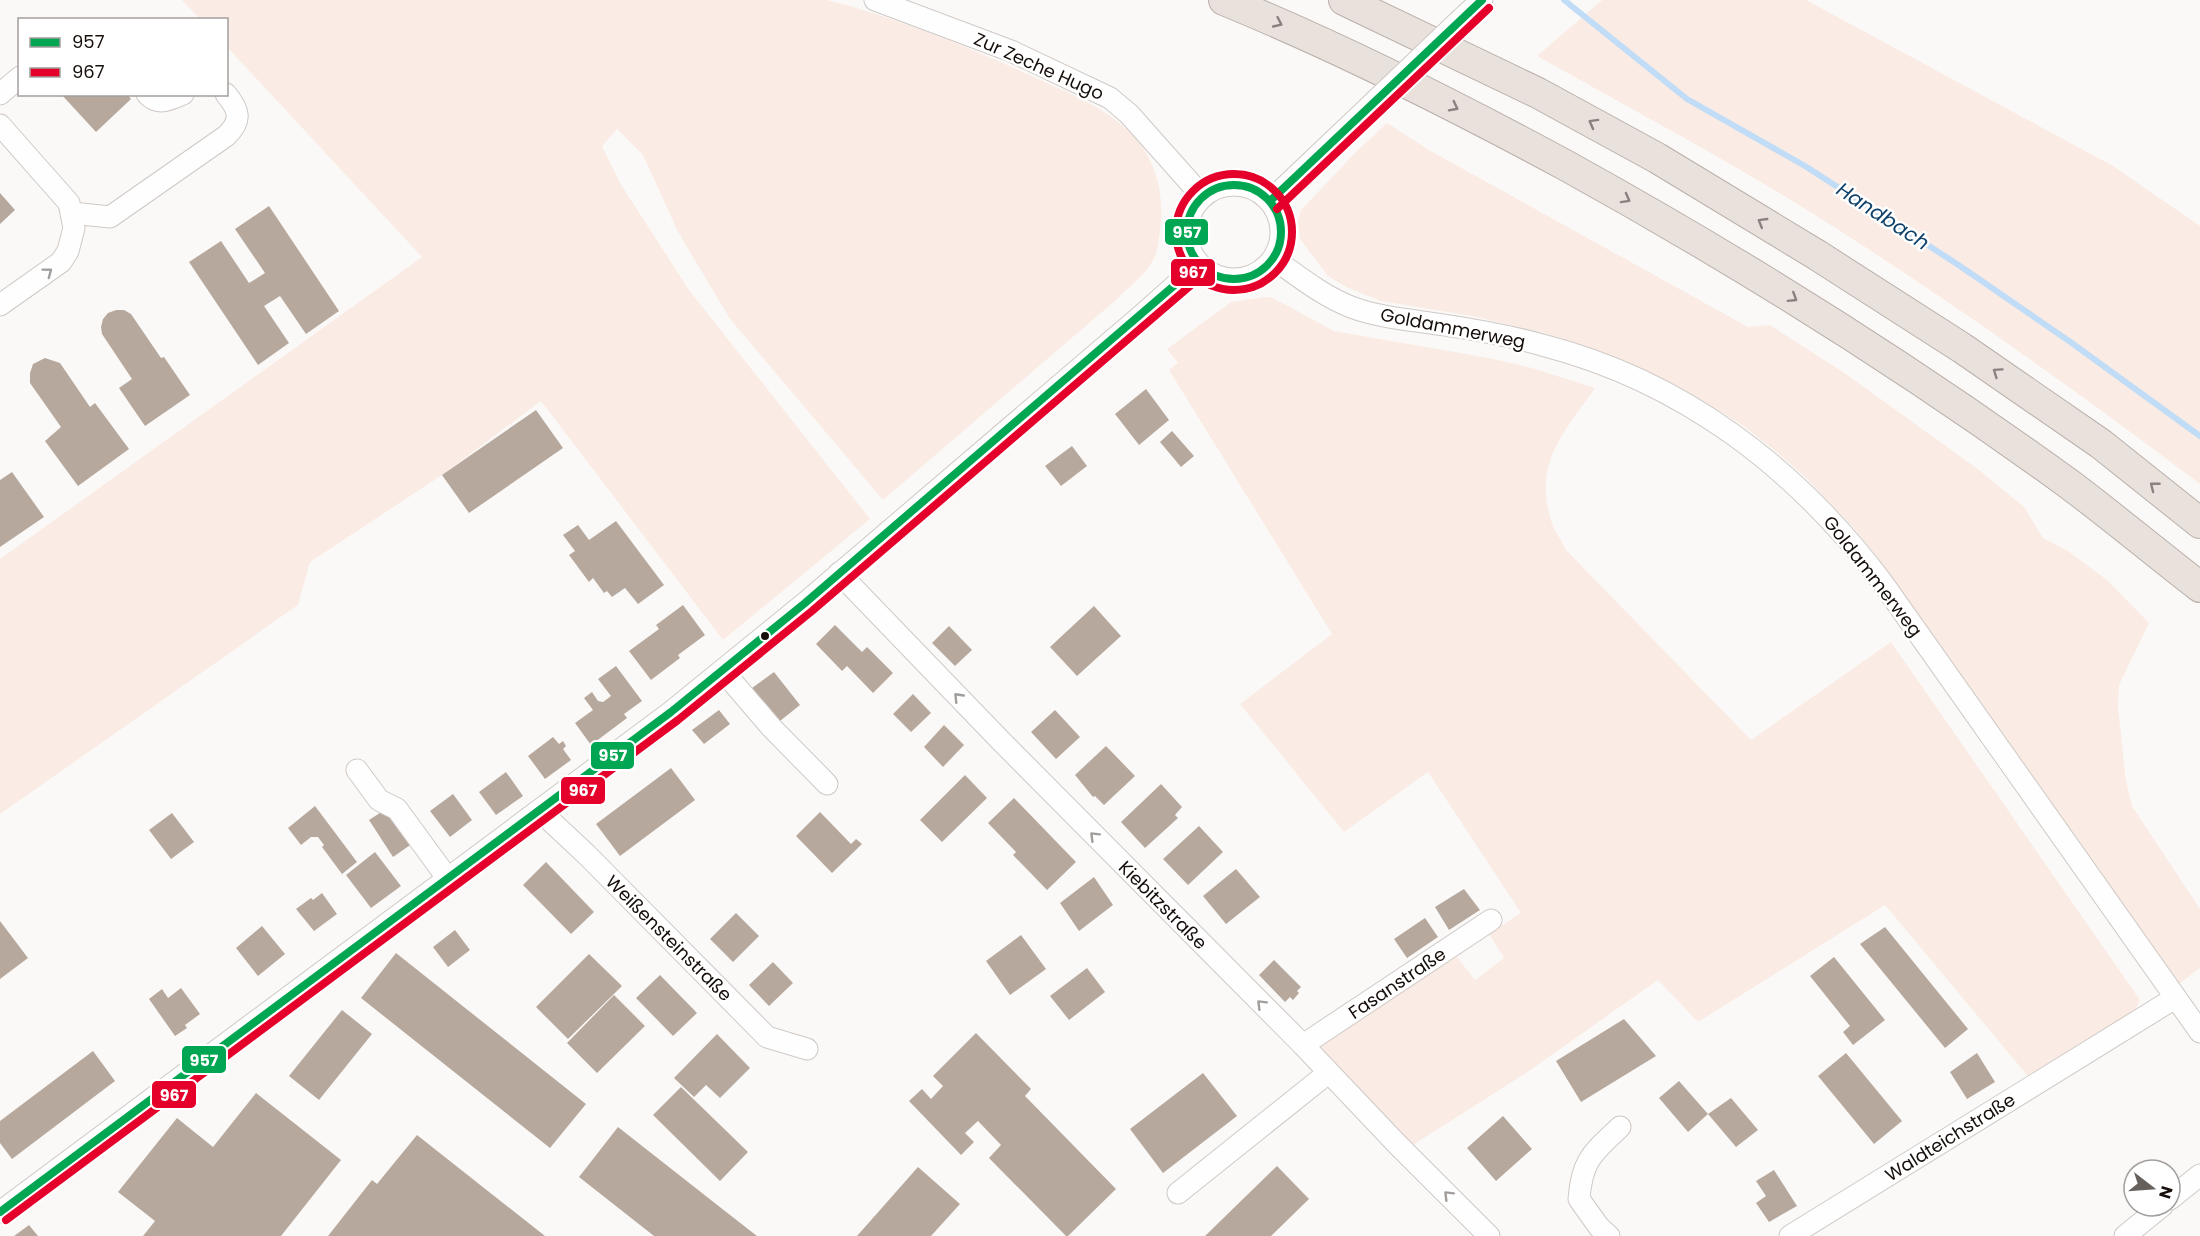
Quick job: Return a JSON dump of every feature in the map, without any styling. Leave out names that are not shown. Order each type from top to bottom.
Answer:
[{"type":"highway","points":[[1224,0],[1424,92],[1512,137],[1634,204],[1791,297],[1936,391],[2070,485],[2200,587]]},
{"type":"highway","points":[[1344,0],[1539,93],[1657,158],[1817,255],[1962,348],[2101,444],[2200,523]]},
{"type":"street","name":"Zur Zeche Hugo","points":[[875,0],[1011,51],[1110,98],[1129,114],[1202,196]]},
{"type":"street","points":[[1270,201],[1482,0]]},
{"type":"street","points":[[0,94],[18,79]]},
{"type":"street","points":[[149,96],[152,100],[166,102],[179,96]]},
{"type":"street","points":[[72,213],[110,217],[226,136],[235,127],[238,114],[228,96]]},
{"type":"street","points":[[0,125],[69,203],[74,228],[73,239],[65,256],[45,274],[0,305]]},
{"type":"street","points":[[1230,184],[1259,191],[1270,201],[1278,215],[1281,230],[1280,245],[1274,259],[1264,270],[1251,277],[1237,280],[1223,279],[1209,273],[1198,264],[1190,252],[1186,237],[1187,222],[1202,196],[1215,188],[1230,184]]},
{"type":"street","name":"Goldammerweg","points":[[1274,259],[1350,307],[1542,344],[1618,370],[1655,387],[1712,420],[1770,461],[1805,492],[1866,560],[2200,1032]]},
{"type":"street","points":[[0,1212],[540,811],[723,671],[1027,414],[1198,264]]},
{"type":"street","name":"Kiebitzstraße","points":[[838,573],[1303,1045],[1328,1074],[1490,1236]]},
{"type":"street","points":[[723,671],[771,727],[827,784]]},
{"type":"street","points":[[357,770],[379,800],[397,809],[448,879]]},
{"type":"street","name":"Weißensteinstraße","points":[[540,811],[587,855],[767,1037],[807,1049]]},
{"type":"street","name":"Fasanstraße","points":[[1303,1045],[1491,920]]},
{"type":"street","name":"Waldteichstraße","points":[[1790,1236],[2175,998]]},
{"type":"street","points":[[1178,1193],[1328,1074]]},
{"type":"street","points":[[1609,1236],[1599,1227],[1579,1199],[1581,1176],[1593,1153],[1620,1127]]},
{"type":"street","points":[[2182,1189],[2200,1174]]},
{"type":"street","points":[[2125,1236],[2147,1218]]},
{"type":"shaded area","points":[[182,0],[827,0],[907,24],[1011,66],[1076,96],[1126,128],[1151,162],[1159,186],[1161,225],[1157,252],[1143,274],[1116,300],[883,500],[730,319],[678,232],[643,155],[617,129],[602,146],[620,183],[689,290],[870,519],[723,640],[541,401],[442,475],[310,562],[298,605],[0,814],[0,559],[422,257],[228,48],[228,18],[199,18]]},
{"type":"shaded area","points":[[1602,0],[1806,0],[2113,166],[2200,226],[2200,484],[1996,336],[1839,230],[1725,161],[1537,56]]},
{"type":"shaded area","points":[[1387,123],[1429,150],[1748,327],[1770,325],[1846,374],[1979,470],[2024,507],[2043,538],[2068,551],[2107,580],[2149,623],[2119,685],[2118,707],[2126,781],[2132,806],[2200,909],[2200,968],[2179,984],[1876,555],[1854,528],[1804,476],[1773,449],[1742,425],[1672,383],[1581,344],[1472,316],[1381,301],[1348,288],[1328,276],[1300,239],[1298,221],[1301,210]]},
{"type":"shaded area","points":[[1273,298],[1334,331],[1489,358],[1532,368],[1595,388],[1563,434],[1549,464],[1546,499],[1551,520],[1566,550],[1751,740],[1891,642],[2140,1000],[2134,1013],[2031,1080],[1885,905],[1698,1022],[1658,980],[1526,1073],[1413,1145],[1322,1057],[1322,1042],[1328,1034],[1457,957],[1475,980],[1504,958],[1489,934],[1521,913],[1428,772],[1344,832],[1240,704],[1332,634],[1169,370],[1178,363],[1167,349],[1231,302]]},
{"type":"building","points":[[63,96],[129,96],[131,99],[96,132]]},
{"type":"building","points":[[0,193],[15,210],[0,224]]},
{"type":"building","points":[[269,206],[339,311],[306,334],[280,296],[264,306],[289,343],[258,365],[189,262],[221,241],[249,283],[265,273],[235,229]]},
{"type":"building","points":[[124,310],[131,314],[190,395],[145,426],[119,388],[132,379],[102,334],[103,319],[108,313]]},
{"type":"building","points":[[45,358],[60,363],[90,407],[95,403],[129,449],[78,486],[45,441],[61,427],[30,383],[33,364]]},
{"type":"building","points":[[1146,389],[1169,420],[1139,445],[1115,414]]},
{"type":"building","points":[[536,410],[563,448],[469,513],[442,475]]},
{"type":"building","points":[[1172,431],[1194,456],[1181,467],[1160,442]]},
{"type":"building","points":[[1072,446],[1087,466],[1061,486],[1045,466]]},
{"type":"building","points":[[12,472],[44,517],[0,547],[0,480]]},
{"type":"building","points":[[616,521],[664,585],[638,604],[625,588],[612,597],[607,591],[604,593],[593,578],[589,582],[569,555],[575,551],[563,535],[578,525],[589,540]]},
{"type":"building","points":[[683,605],[705,635],[678,655],[680,658],[651,680],[629,651],[659,629],[656,625]]},
{"type":"building","points":[[1094,606],[1121,636],[1077,676],[1050,647]]},
{"type":"building","points":[[835,625],[862,652],[867,647],[893,673],[873,693],[847,666],[842,671],[816,644]]},
{"type":"building","points":[[949,626],[972,650],[955,666],[932,643]]},
{"type":"building","points":[[616,666],[642,701],[624,714],[627,718],[591,745],[575,723],[593,710],[584,698],[592,692],[598,701],[603,702],[611,696],[598,679]]},
{"type":"building","points":[[774,672],[800,705],[775,725],[748,691]]},
{"type":"building","points":[[913,694],[931,713],[911,732],[893,714]]},
{"type":"building","points":[[719,710],[730,724],[704,744],[692,730]]},
{"type":"building","points":[[1055,710],[1080,737],[1056,759],[1031,732]]},
{"type":"building","points":[[944,725],[964,745],[943,767],[924,747]]},
{"type":"building","points":[[553,737],[559,744],[563,741],[566,746],[563,749],[571,760],[545,779],[528,756]]},
{"type":"building","points":[[1106,746],[1135,776],[1104,805],[1095,796],[1093,797],[1075,775]]},
{"type":"building","points":[[671,768],[695,800],[620,856],[596,824]]},
{"type":"building","points":[[506,772],[523,796],[496,815],[479,792]]},
{"type":"building","points":[[965,775],[987,798],[942,842],[920,820]]},
{"type":"building","points":[[1161,784],[1182,807],[1175,815],[1178,818],[1145,848],[1121,822]]},
{"type":"building","points":[[453,794],[472,820],[450,837],[430,811]]},
{"type":"building","points":[[1014,798],[1076,862],[1047,890],[1013,855],[1016,852],[988,823]]},
{"type":"building","points":[[315,806],[357,862],[342,874],[322,847],[324,845],[318,837],[311,837],[301,845],[288,828]]},
{"type":"building","points":[[386,809],[416,841],[393,857],[369,820]]},
{"type":"building","points":[[820,812],[851,844],[856,839],[862,844],[832,873],[796,836]]},
{"type":"building","points":[[172,813],[194,842],[171,859],[149,830]]},
{"type":"building","points":[[1199,826],[1223,852],[1188,885],[1163,859]]},
{"type":"building","points":[[375,852],[401,886],[371,908],[346,875]]},
{"type":"building","points":[[546,862],[594,912],[571,934],[523,885]]},
{"type":"building","points":[[1236,869],[1260,897],[1226,924],[1203,896]]},
{"type":"building","points":[[1094,877],[1113,905],[1079,931],[1060,903]]},
{"type":"building","points":[[1464,889],[1480,910],[1449,930],[1435,907]]},
{"type":"building","points":[[322,893],[337,914],[314,931],[296,909]]},
{"type":"building","points":[[736,913],[759,936],[733,962],[710,939]]},
{"type":"building","points":[[1425,918],[1438,937],[1407,958],[1394,939]]},
{"type":"building","points":[[0,921],[28,958],[0,979]]},
{"type":"building","points":[[262,926],[285,954],[258,976],[236,948]]},
{"type":"building","points":[[1885,927],[1968,1029],[1945,1048],[1860,944]]},
{"type":"building","points":[[455,930],[470,950],[448,967],[433,947]]},
{"type":"building","points":[[1021,935],[1046,969],[1010,995],[986,961]]},
{"type":"building","points":[[396,953],[586,1104],[550,1148],[361,998]]},
{"type":"building","points":[[589,954],[622,986],[568,1039],[536,1007]]},
{"type":"building","points":[[1834,957],[1885,1020],[1853,1045],[1843,1032],[1850,1026],[1810,976]]},
{"type":"building","points":[[1274,960],[1301,987],[1293,1000],[1290,997],[1285,1002],[1259,975]]},
{"type":"building","points":[[773,962],[793,983],[769,1006],[749,985]]},
{"type":"building","points":[[1087,968],[1105,992],[1069,1020],[1050,996]]},
{"type":"building","points":[[660,975],[697,1013],[673,1036],[636,998]]},
{"type":"building","points":[[181,988],[200,1014],[185,1025],[187,1028],[175,1036],[149,999],[162,989],[168,998]]},
{"type":"building","points":[[614,995],[645,1026],[597,1073],[567,1043]]},
{"type":"building","points":[[342,1010],[372,1034],[319,1100],[289,1076]]},
{"type":"building","points":[[1624,1019],[1656,1056],[1581,1102],[1556,1061]]},
{"type":"building","points":[[976,1033],[1031,1089],[1025,1096],[1116,1189],[1068,1236],[989,1158],[1001,1145],[978,1121],[965,1133],[974,1142],[961,1155],[909,1101],[922,1089],[931,1099],[943,1086],[933,1076]]},
{"type":"building","points":[[717,1034],[750,1068],[720,1098],[706,1085],[694,1097],[674,1078]]},
{"type":"building","points":[[93,1051],[115,1081],[12,1159],[0,1143],[0,1121]]},
{"type":"building","points":[[1846,1053],[1902,1121],[1874,1144],[1818,1076]]},
{"type":"building","points":[[1977,1053],[1995,1082],[1967,1099],[1950,1072]]},
{"type":"building","points":[[1203,1073],[1237,1116],[1163,1173],[1130,1129]]},
{"type":"building","points":[[1679,1081],[1708,1114],[1688,1132],[1659,1098]]},
{"type":"building","points":[[681,1087],[748,1152],[720,1181],[653,1115]]},
{"type":"building","points":[[256,1093],[341,1160],[281,1236],[143,1236],[155,1221],[118,1192],[177,1118],[213,1147]]},
{"type":"building","points":[[1731,1098],[1758,1130],[1736,1147],[1708,1114]]},
{"type":"building","points":[[1503,1116],[1532,1149],[1496,1181],[1467,1148]]},
{"type":"building","points":[[618,1127],[757,1236],[654,1236],[579,1177]]},
{"type":"building","points":[[417,1135],[545,1236],[328,1236],[372,1180],[377,1184]]},
{"type":"building","points":[[1277,1166],[1309,1199],[1271,1236],[1205,1236]]},
{"type":"building","points":[[918,1167],[960,1204],[931,1236],[857,1236]]},
{"type":"building","points":[[1774,1170],[1797,1206],[1769,1222],[1756,1203],[1766,1196],[1756,1181]]},
{"type":"building","points":[[29,1225],[38,1236],[14,1236],[25,1228]]},
{"type":"waterway","name":"Handbach","points":[[1564,0],[1687,99],[1805,166],[1957,264],[2069,341],[2200,436]]},
{"type":"transit line","name":"957","points":[[1270,201],[1482,0]]},
{"type":"transit line","name":"967","points":[[1277,209],[1489,8]]},
{"type":"transit line","name":"967","points":[[1234,174],[1256,178],[1275,191],[1288,210],[1292,232],[1288,254],[1275,273],[1256,286],[1234,290],[1212,286],[1193,273],[1180,254],[1176,232],[1180,210],[1193,191],[1212,178],[1234,174]]},
{"type":"transit line","name":"957","points":[[1225,185],[1243,185],[1268,198],[1278,214],[1281,232],[1278,250],[1268,266],[1243,279],[1225,279],[1200,266],[1187,241],[1187,223],[1200,198],[1225,185]]},
{"type":"transit line","name":"957","points":[[0,1212],[671,712],[805,603],[1198,265]]},
{"type":"transit line","name":"967","points":[[6,1220],[678,720],[812,611],[1205,273]]}]
